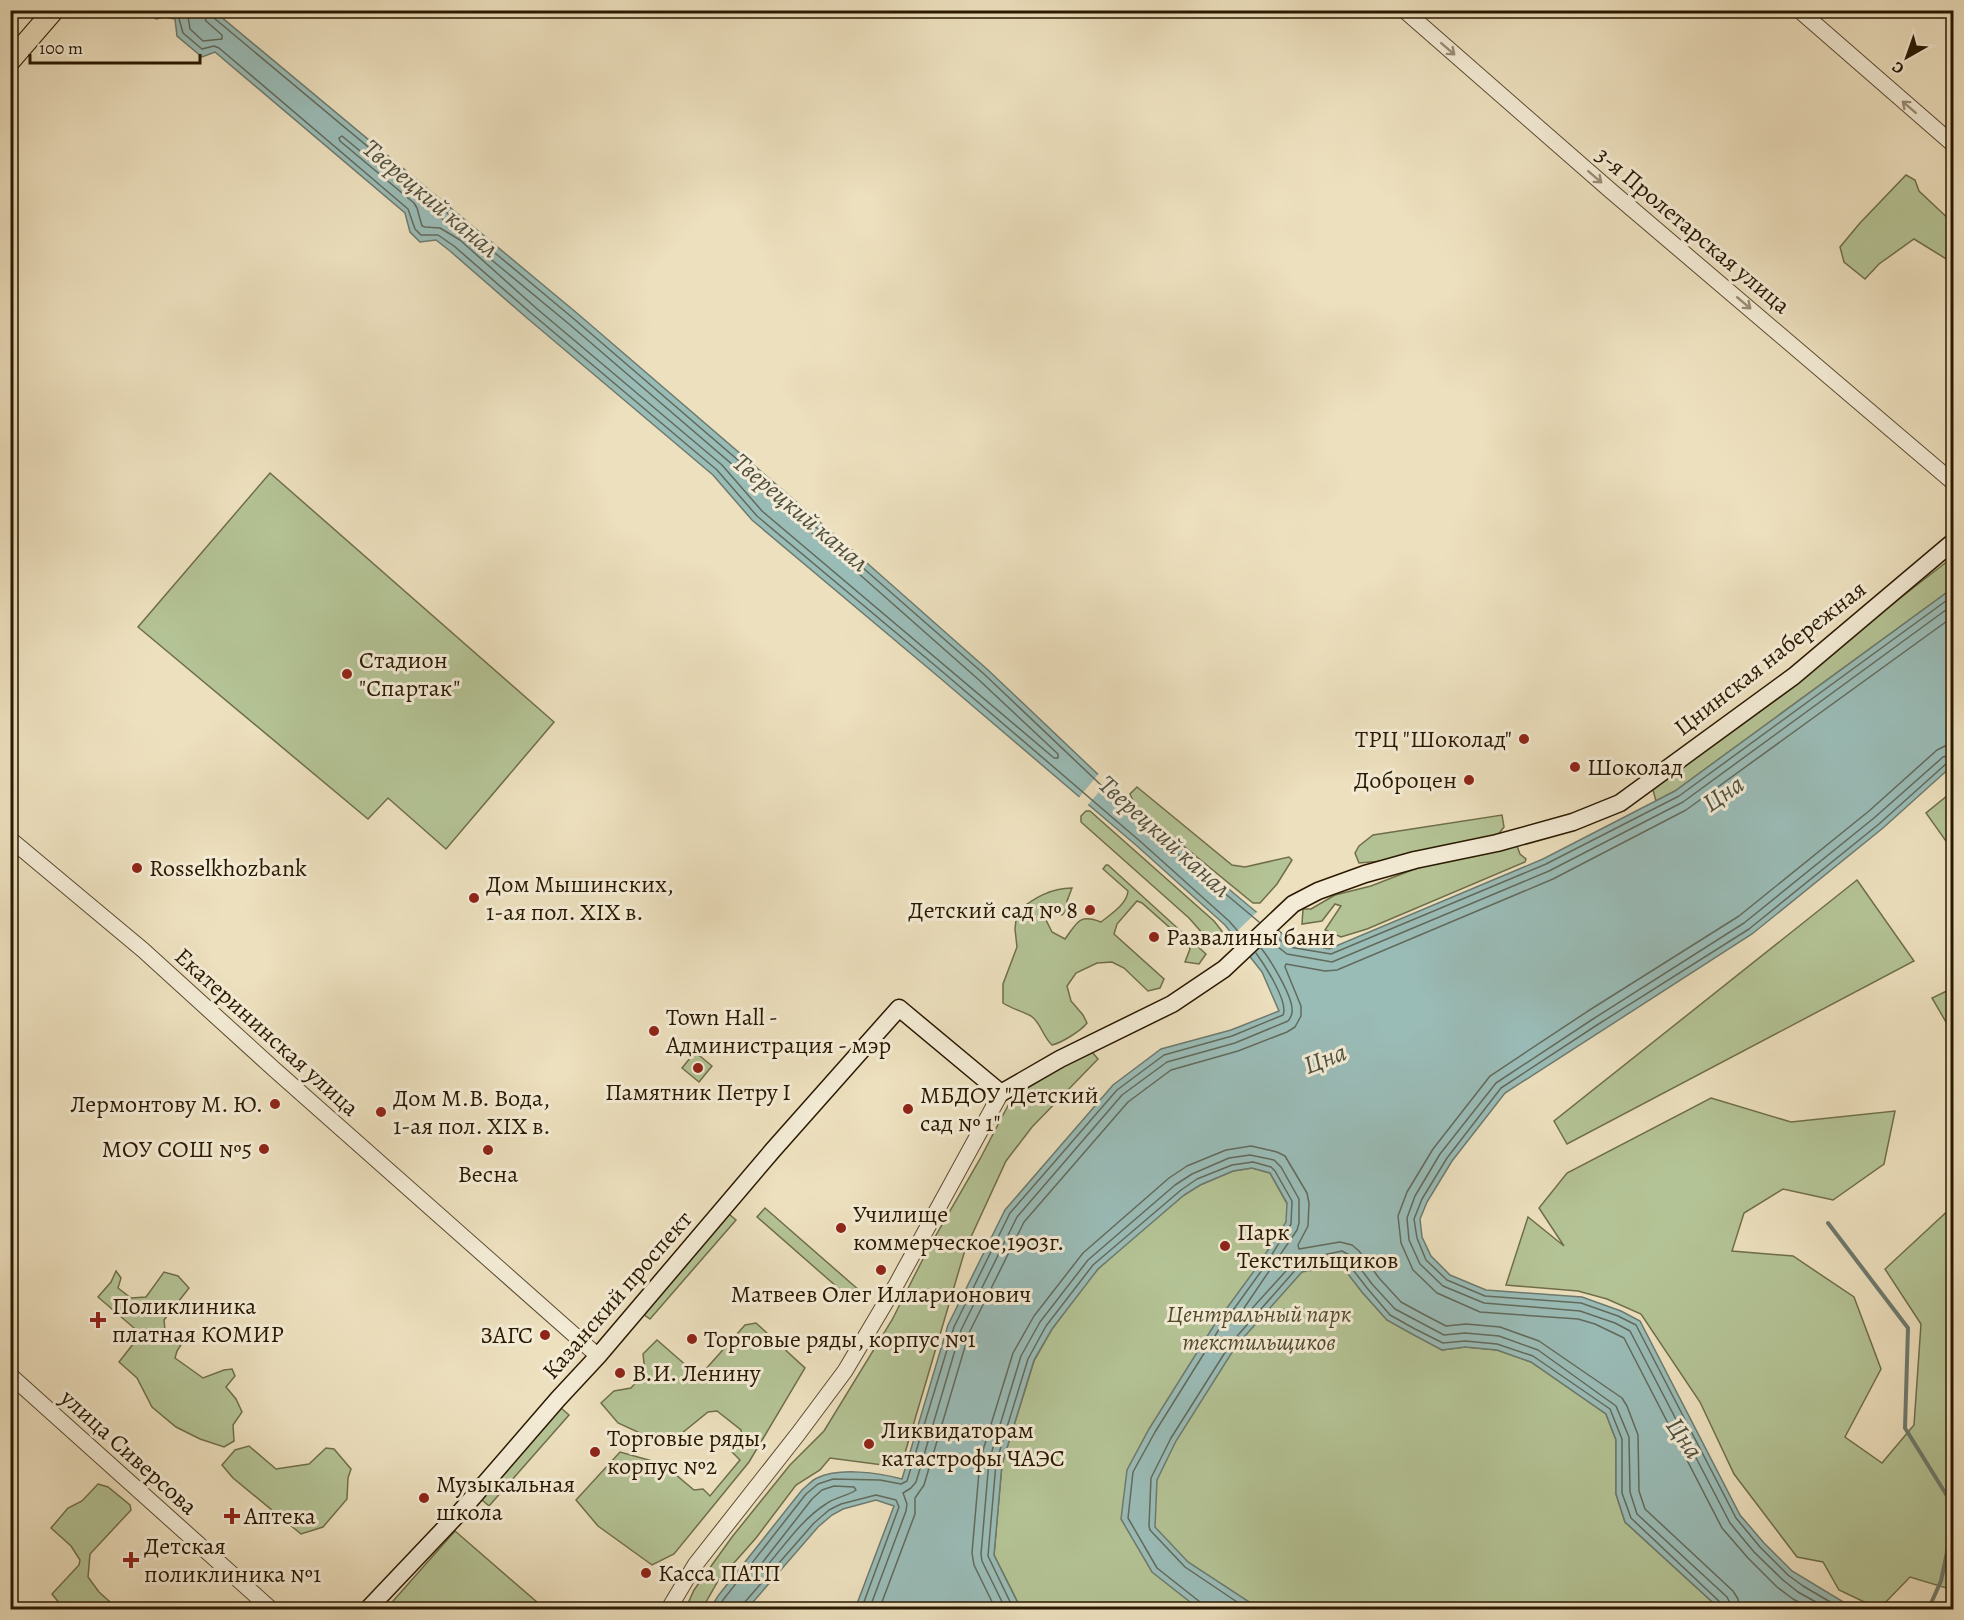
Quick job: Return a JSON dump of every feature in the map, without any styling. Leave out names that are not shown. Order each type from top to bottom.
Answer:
[{"type":"highway","points":[[10,61],[54,10]]},
{"type":"main road","name":"Цнинская набережная","points":[[1001,1093],[1060,1059],[1172,1004],[1224,969],[1293,904],[1318,891],[1365,873],[1497,843],[1562,825],[1620,803],[1794,676],[1953,541]]},
{"type":"main road","name":"Казанский проспект","points":[[367,1610],[461,1511],[598,1356],[773,1150],[900,1008],[1001,1093]]},
{"type":"street","name":"3-я Пролетарская улица","points":[[1404,10],[1611,191],[1953,483]]},
{"type":"street","points":[[1799,10],[1953,145]]},
{"type":"street","name":"Екатерининская улица","points":[[10,839],[143,950],[598,1356]]},
{"type":"street","points":[[668,1610],[695,1565],[845,1371],[896,1285],[1001,1093]]},
{"type":"street","name":"улица Сиверсова","points":[[10,1376],[272,1610]]},
{"type":"green space","points":[[1906,175],[1915,180],[1919,191],[1953,223],[1953,271],[1948,260],[1914,239],[1879,264],[1865,279],[1844,262],[1840,247]]},
{"type":"green space","name":"Стадион \"Спартак\"","points":[[270,473],[554,722],[446,849],[388,798],[368,819],[138,627]]},
{"type":"green space","points":[[1953,557],[1953,588],[1675,791],[1656,801],[1653,790]]},
{"type":"green space","points":[[1137,787],[1232,865],[1245,867],[1289,857],[1292,860],[1277,884],[1260,903],[1253,903],[1136,807],[1130,794]]},
{"type":"green space","points":[[1953,791],[1953,851],[1926,813]]},
{"type":"green space","points":[[1086,811],[1090,811],[1214,921],[1225,935],[1217,945],[1212,944],[1189,918],[1081,822],[1081,816]]},
{"type":"green space","points":[[1502,815],[1504,827],[1497,836],[1395,860],[1359,863],[1355,853],[1359,846],[1373,835]]},
{"type":"green space","points":[[1517,846],[1520,854],[1526,859],[1525,862],[1367,929],[1341,937],[1325,930],[1341,906],[1335,904],[1322,921],[1302,924],[1303,909],[1311,909],[1335,895],[1371,886],[1430,863]]},
{"type":"green space","points":[[1106,865],[1206,954],[1199,964],[1185,962],[1190,949],[1187,943],[1137,901],[1117,924],[1114,934],[1164,979],[1160,988],[1148,991],[1124,968],[1112,962],[1097,963],[1076,973],[1067,986],[1071,1001],[1087,1023],[1071,1036],[1052,1045],[1031,1016],[1003,1003],[1003,984],[1017,947],[1015,929],[1017,911],[1043,895],[1064,888],[1072,888],[1066,911],[1062,915],[1049,912],[1044,916],[1052,932],[1065,939],[1076,924],[1083,919],[1094,919],[1101,922],[1122,904],[1128,891],[1103,869]]},
{"type":"green space","points":[[1857,880],[1914,961],[1567,1144],[1554,1121]]},
{"type":"green space","points":[[1953,988],[1953,1034],[1932,998]]},
{"type":"green space","points":[[695,1052],[712,1066],[699,1082],[682,1068]]},
{"type":"green space","points":[[1092,1052],[1098,1059],[1032,1127],[1006,1161],[965,1250],[902,1463],[898,1467],[830,1458],[820,1470],[796,1485],[756,1538],[718,1581],[702,1609],[685,1610],[694,1590],[732,1537],[790,1465],[824,1431],[892,1320],[928,1249],[1012,1098],[1064,1065]]},
{"type":"green space","points":[[1711,1098],[1791,1122],[1895,1111],[1884,1164],[1833,1200],[1783,1189],[1744,1213],[1732,1251],[1793,1256],[1854,1297],[1881,1369],[1845,1437],[1882,1463],[1914,1425],[1921,1324],[1885,1269],[1953,1206],[1953,1609],[1950,1589],[1910,1577],[1879,1609],[1839,1590],[1823,1562],[1797,1557],[1734,1474],[1700,1402],[1641,1314],[1607,1299],[1578,1291],[1506,1285],[1528,1217],[1564,1246],[1539,1208],[1567,1173]]},
{"type":"green space","name":"Центральный парк текстильщиков","points":[[1252,1168],[1270,1173],[1295,1218],[1342,1265],[1387,1320],[1442,1350],[1465,1347],[1497,1350],[1531,1362],[1606,1414],[1616,1440],[1616,1494],[1625,1522],[1720,1609],[1021,1609],[994,1555],[1002,1464],[1034,1361],[1052,1329],[1085,1284],[1127,1243],[1184,1195],[1200,1185],[1233,1171]]},
{"type":"green space","points":[[765,1208],[860,1291],[852,1300],[757,1217]]},
{"type":"green space","points":[[729,1214],[736,1220],[650,1319],[643,1314]]},
{"type":"green space","points":[[116,1271],[121,1278],[118,1288],[131,1298],[146,1297],[164,1272],[178,1276],[189,1288],[164,1320],[165,1330],[175,1333],[183,1332],[186,1337],[175,1358],[203,1378],[232,1369],[235,1376],[226,1387],[236,1399],[242,1412],[233,1425],[234,1441],[224,1447],[200,1439],[176,1427],[152,1407],[137,1378],[119,1362],[141,1334],[98,1297],[111,1282]]},
{"type":"green space","points":[[756,1323],[805,1368],[749,1462],[674,1554],[652,1565],[598,1526],[576,1500],[620,1452],[663,1464],[694,1490],[703,1489],[710,1496],[740,1460],[732,1452],[742,1439],[741,1430],[717,1411],[708,1412],[682,1433],[653,1439],[618,1423],[601,1403],[614,1391],[631,1388],[645,1372],[643,1354],[657,1340],[696,1374],[704,1371],[745,1325]]},
{"type":"green space","points":[[561,1408],[569,1415],[489,1506],[481,1499]]},
{"type":"green space","points":[[249,1446],[276,1469],[309,1464],[326,1448],[334,1449],[351,1469],[347,1499],[323,1527],[301,1534],[233,1478],[222,1465],[235,1450]]},
{"type":"green space","points":[[98,1484],[108,1487],[130,1505],[131,1510],[90,1554],[88,1577],[99,1592],[118,1609],[64,1609],[52,1594],[79,1565],[80,1560],[71,1546],[51,1528],[68,1508],[82,1501]]},
{"type":"green space","points":[[455,1531],[545,1609],[386,1609]]},
{"type":"water","points":[[145,11],[214,11],[578,314],[850,548],[988,670],[1145,819],[1291,941],[1329,949],[1543,859],[1675,791],[1953,588],[1953,765],[1883,828],[1752,934],[1505,1093],[1452,1161],[1427,1202],[1420,1219],[1422,1237],[1431,1256],[1450,1275],[1486,1290],[1582,1297],[1621,1311],[1640,1321],[1740,1515],[1792,1571],[1855,1609],[1720,1609],[1625,1522],[1616,1494],[1616,1440],[1606,1414],[1531,1362],[1497,1350],[1465,1347],[1442,1350],[1387,1320],[1341,1265],[1302,1272],[1236,1346],[1176,1441],[1157,1480],[1155,1527],[1188,1562],[1260,1609],[1199,1609],[1152,1572],[1121,1519],[1127,1470],[1149,1429],[1213,1327],[1257,1267],[1286,1222],[1287,1203],[1270,1173],[1252,1168],[1233,1171],[1200,1185],[1184,1195],[1098,1269],[1052,1329],[1034,1360],[1002,1464],[994,1555],[1021,1609],[855,1609],[894,1506],[876,1500],[843,1509],[832,1515],[818,1527],[747,1609],[710,1609],[802,1490],[813,1480],[826,1475],[848,1472],[871,1473],[902,1479],[948,1325],[1005,1210],[1113,1085],[1161,1049],[1231,1030],[1279,1011],[1262,972],[1225,925],[1137,846],[752,520],[713,475],[450,251],[436,240],[420,242],[410,232],[405,213],[215,52],[202,57],[177,36],[175,19],[165,17],[156,19]]},
{"type":"pier","points":[[1101,771],[1110,779],[1086,807],[1077,800]]},
{"type":"pier","points":[[1259,910],[1276,924],[1244,952],[1231,937]]},
{"type":"waterway","points":[[1828,1223],[1908,1328],[1905,1428],[1954,1507]]},
{"type":"waterway","points":[[1928,1610],[1941,1581],[1954,1519]]},
{"type":"place","name":"Стадион \"Спартак\"","points":[[347,674]]},
{"type":"place","name":"ТРЦ \"Шоколад\"","points":[[1524,739]]},
{"type":"place","name":"Шоколад","points":[[1575,767]]},
{"type":"place","name":"Доброцен","points":[[1469,780]]},
{"type":"place","name":"Rosselkhozbank","points":[[137,868]]},
{"type":"place","name":"Дом Мышинских, 1-ая пол. XIX в.","points":[[474,898]]},
{"type":"place","name":"Детский сад № 8","points":[[1090,910]]},
{"type":"place","name":"Развалины бани","points":[[1154,937]]},
{"type":"place","name":"Town Hall - Администрация - мэр","points":[[654,1031]]},
{"type":"place","name":"Памятник Петру I","points":[[698,1068]]},
{"type":"place","name":"Лермонтову М. Ю.","points":[[275,1104]]},
{"type":"place","name":"МБДОУ \"Детский сад № 1\"","points":[[908,1109]]},
{"type":"place","name":"Дом М.В. Вода, 1-ая пол. XIX в.","points":[[381,1112]]},
{"type":"place","name":"МОУ СОШ №5","points":[[264,1149]]},
{"type":"place","name":"Весна","points":[[488,1150]]},
{"type":"place","name":"Училище коммерческое,1903г.","points":[[841,1228]]},
{"type":"place","name":"Парк Текстильщиков","points":[[1225,1246]]},
{"type":"place","name":"Матвеев Олег Илларионович","points":[[881,1270]]},
{"type":"place","name":"Поликлиника платная КОМИР","points":[[98,1320]]},
{"type":"place","name":"ЗАГС","points":[[545,1335]]},
{"type":"place","name":"Торговые ряды, корпус №1","points":[[692,1339]]},
{"type":"place","name":"В.И. Ленину","points":[[620,1373]]},
{"type":"place","name":"Ликвидаторам катастрофы ЧАЭС","points":[[869,1444]]},
{"type":"place","name":"Торговые ряды, корпус №2","points":[[595,1452]]},
{"type":"place","name":"Музыкальная школа","points":[[424,1498]]},
{"type":"place","name":"Аптека","points":[[232,1516]]},
{"type":"place","name":"Детская поликлиника №1","points":[[131,1560]]},
{"type":"place","name":"Касса ПАТП","points":[[646,1573]]},
{"type":"water label","name":"Тверецкий канал","points":[[431,198]]},
{"type":"water label","name":"Тверецкий канал","points":[[801,512]]},
{"type":"water label","name":"Цна","points":[[1723,793]]},
{"type":"water label","name":"Тверецкий канал","points":[[1165,836]]},
{"type":"water label","name":"Цна","points":[[1325,1058]]},
{"type":"water label","name":"Цна","points":[[1685,1438]]}]
